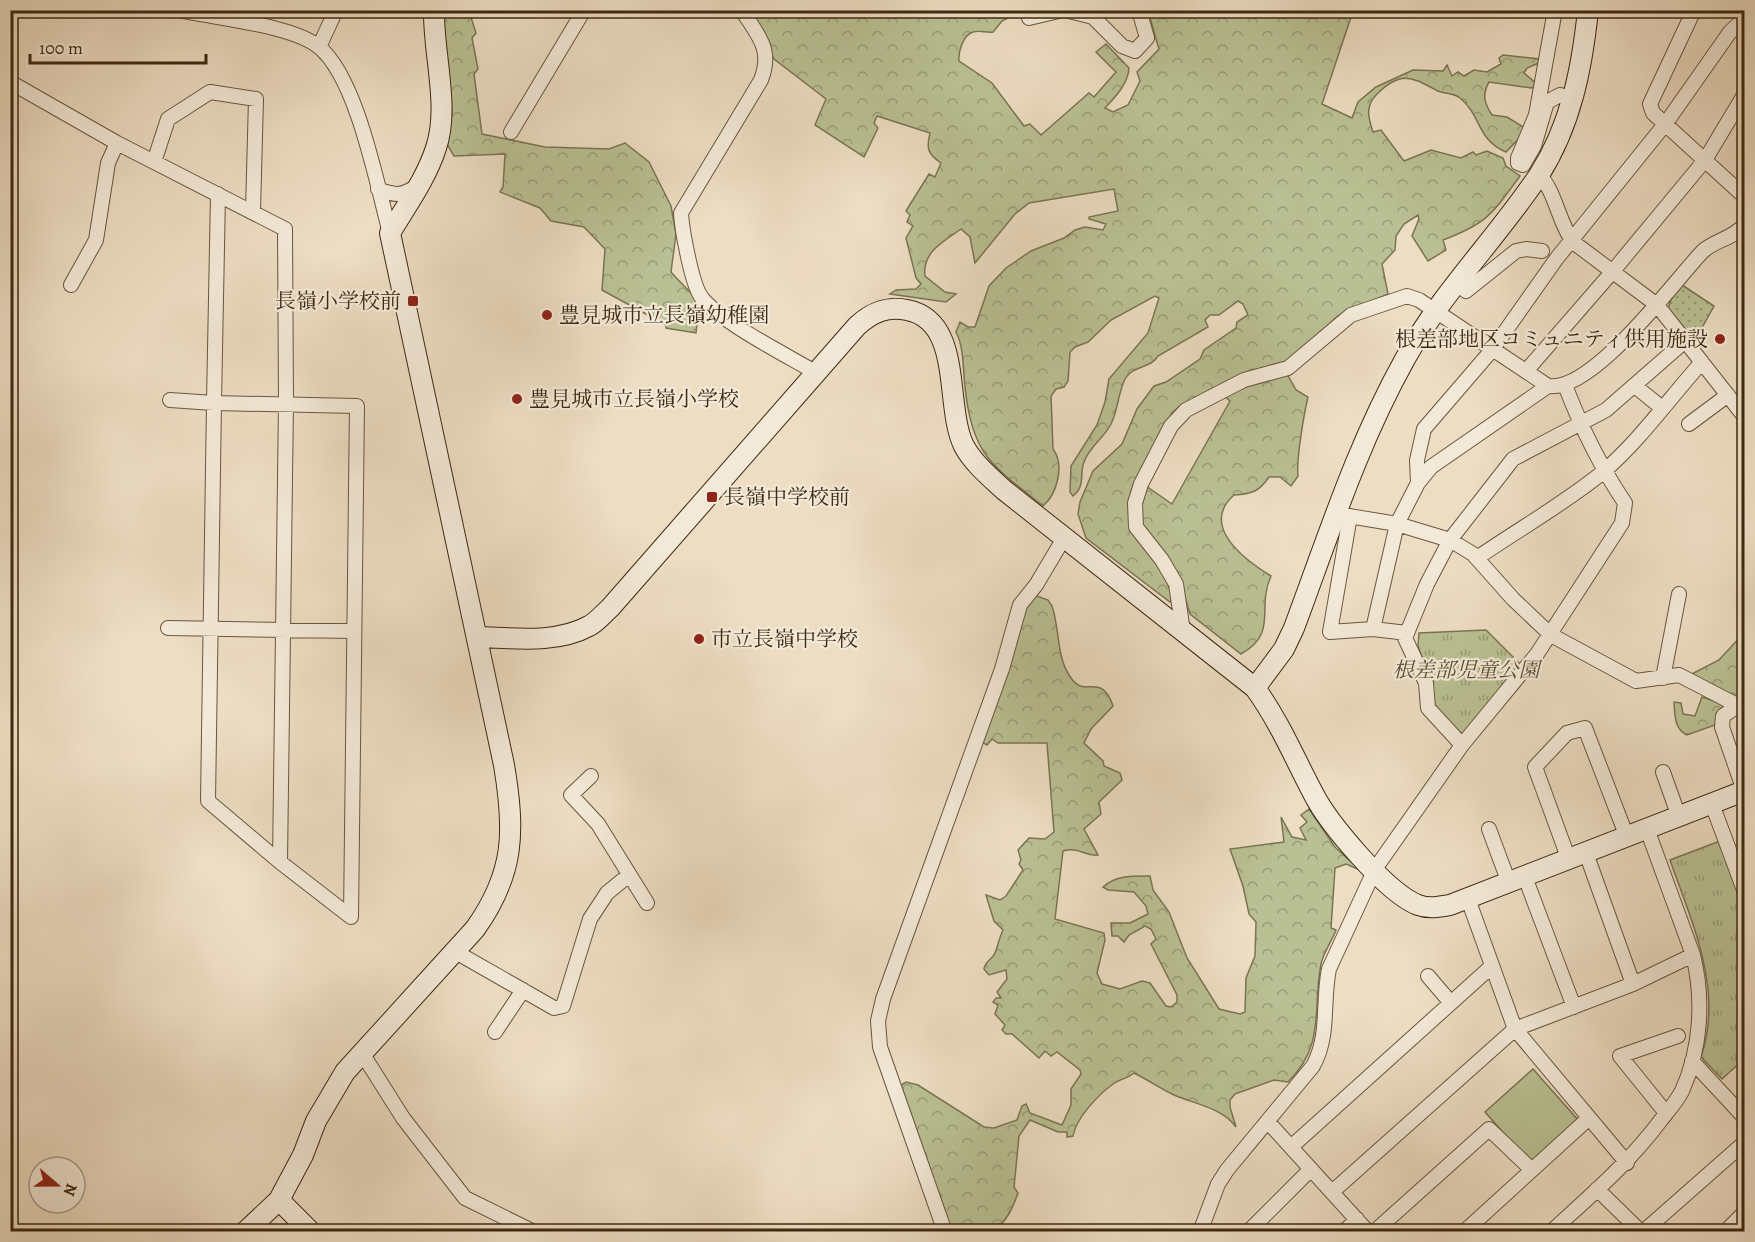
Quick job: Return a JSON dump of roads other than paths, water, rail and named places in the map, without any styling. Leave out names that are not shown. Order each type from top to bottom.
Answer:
[{"type":"street","points":[[319,47],[336,10]]},
{"type":"street","points":[[390,233],[420,183],[437,147],[441,102],[434,10]]},
{"type":"street","points":[[511,132],[584,10]]},
{"type":"street","points":[[742,10],[765,49],[767,64],[761,80],[681,213],[682,232],[700,297],[716,312],[815,372]]},
{"type":"street","points":[[1029,18],[1064,10],[1093,17],[1122,46],[1135,51],[1147,38],[1139,10]]},
{"type":"street","points":[[1555,10],[1536,115],[1518,162],[1523,165],[1534,146],[1547,102],[1560,95],[1572,99]]},
{"type":"street","points":[[1256,688],[1284,649],[1294,628],[1342,515],[1383,400],[1406,357],[1456,283],[1539,174],[1556,141],[1572,99],[1582,62],[1588,10]]},
{"type":"street","points":[[1694,10],[1650,104],[1653,113],[1744,196]]},
{"type":"street","points":[[181,11],[271,28],[319,47],[339,71],[354,106],[390,233],[478,637],[510,800],[511,844],[492,905],[334,1087],[279,1200],[245,1232]]},
{"type":"street","points":[[1419,483],[1417,460],[1424,429],[1492,350],[1557,258],[1573,242],[1666,123],[1730,32],[1744,20]]},
{"type":"street","points":[[10,82],[117,143],[285,229],[286,403],[280,862]]},
{"type":"street","points":[[154,162],[168,119],[210,92],[256,99],[253,211]]},
{"type":"street","points":[[1527,370],[1705,160],[1744,95]]},
{"type":"street","points":[[71,285],[96,240],[108,163],[117,143]]},
{"type":"street","points":[[1539,174],[1547,184],[1564,229],[1573,242],[1657,305],[1744,416]]},
{"type":"street","points":[[378,189],[392,195],[404,195],[420,183]]},
{"type":"street","points":[[170,400],[214,403],[357,406],[351,917],[280,862],[208,801],[214,403],[218,194]]},
{"type":"street","points":[[1373,628],[1396,524],[1431,466],[1548,386],[1564,385],[1610,354],[1657,305],[1704,249],[1742,233]]},
{"type":"street","points":[[1456,283],[1466,291],[1516,251],[1526,249],[1542,251]]},
{"type":"street","points":[[1183,631],[1176,584],[1162,560],[1136,527],[1135,503],[1141,484],[1171,426],[1186,410],[1244,380],[1288,368],[1351,315],[1407,296],[1419,300],[1548,386]]},
{"type":"street","points":[[478,637],[538,639],[564,636],[590,626],[610,608],[857,326],[880,311],[894,308],[913,311],[933,324],[943,338],[959,430],[964,446],[974,461],[1004,490],[1256,688],[1276,717],[1313,794],[1341,834],[1401,896],[1420,906],[1435,908],[1468,899],[1744,791],[1722,727],[1723,716],[1741,703],[1679,675],[1636,681],[1551,635],[1513,599],[1477,558],[1450,540],[1396,524],[1342,515]]},
{"type":"street","points":[[1462,745],[1428,708],[1426,683],[1405,638],[1427,584],[1450,540],[1513,459],[1606,410],[1685,341]]},
{"type":"street","points":[[1477,558],[1522,526],[1560,505],[1604,471],[1633,443],[1702,362]]},
{"type":"street","points":[[1200,1232],[1218,1184],[1313,1066],[1322,1050],[1325,987],[1329,969],[1375,869],[1462,745],[1525,670],[1551,635],[1622,523],[1625,503],[1604,471],[1580,424],[1564,385]]},
{"type":"street","points":[[1635,386],[1662,408]]},
{"type":"street","points":[[1689,424],[1728,395]]},
{"type":"street","points":[[1342,515],[1330,632],[1373,628],[1407,633]]},
{"type":"street","points":[[945,1232],[880,1047],[878,1021],[883,999],[1002,669],[1020,605],[1036,585],[1064,538]]},
{"type":"street","points":[[1663,678],[1679,594]]},
{"type":"street","points":[[168,628],[354,631]]},
{"type":"street","points":[[1627,837],[1585,728],[1567,733],[1535,766],[1578,856],[1633,984]]},
{"type":"street","points":[[1663,772],[1679,817]]},
{"type":"street","points":[[591,776],[570,795],[598,824],[647,903]]},
{"type":"street","points":[[1712,804],[1744,890]]},
{"type":"street","points":[[1551,1232],[1627,1163],[1682,1092],[1692,1061],[1701,1009],[1693,955],[1647,829]]},
{"type":"street","points":[[1490,830],[1517,880],[1574,1007]]},
{"type":"street","points":[[454,951],[554,1008],[563,1006],[590,919],[607,893],[629,875]]},
{"type":"street","points":[[1468,899],[1515,1029],[1627,1163]]},
{"type":"street","points":[[1332,1192],[1515,1029],[1633,984],[1693,955]]},
{"type":"street","points":[[1291,1147],[1492,966]]},
{"type":"street","points":[[1428,976],[1451,1003]]},
{"type":"street","points":[[495,1032],[523,990]]},
{"type":"street","points":[[1666,1113],[1620,1056],[1678,1036]]},
{"type":"street","points":[[362,1053],[403,1118],[465,1198],[534,1232]]},
{"type":"street","points":[[1692,1061],[1744,1117]]},
{"type":"street","points":[[1464,1232],[1589,1118]]},
{"type":"street","points":[[1268,1122],[1368,1232]]},
{"type":"street","points":[[1374,1232],[1489,1129],[1532,1170]]},
{"type":"street","points":[[1597,1189],[1642,1232],[1744,1143]]},
{"type":"street","points":[[1248,1232],[1311,1169]]},
{"type":"street","points":[[279,1200],[311,1232]]},
{"type":"street","points":[[1725,1232],[1744,1213]]},
{"type":"street","points":[[1344,1232],[1357,1219]]},
{"type":"place","name":"長嶺小学校前","points":[[413,301]]},
{"type":"place","name":"豊見城市立長嶺幼稚園","points":[[547,315]]},
{"type":"place","name":"根差部地区コミュニティ供用施設","points":[[1720,339]]},
{"type":"place","name":"豊見城市立長嶺小学校","points":[[517,399]]},
{"type":"place","name":"長嶺中学校前","points":[[712,497]]},
{"type":"place","name":"市立長嶺中学校","points":[[699,639]]},
{"type":"park label","name":"根差部児童公園","points":[[1466,670]]}]
